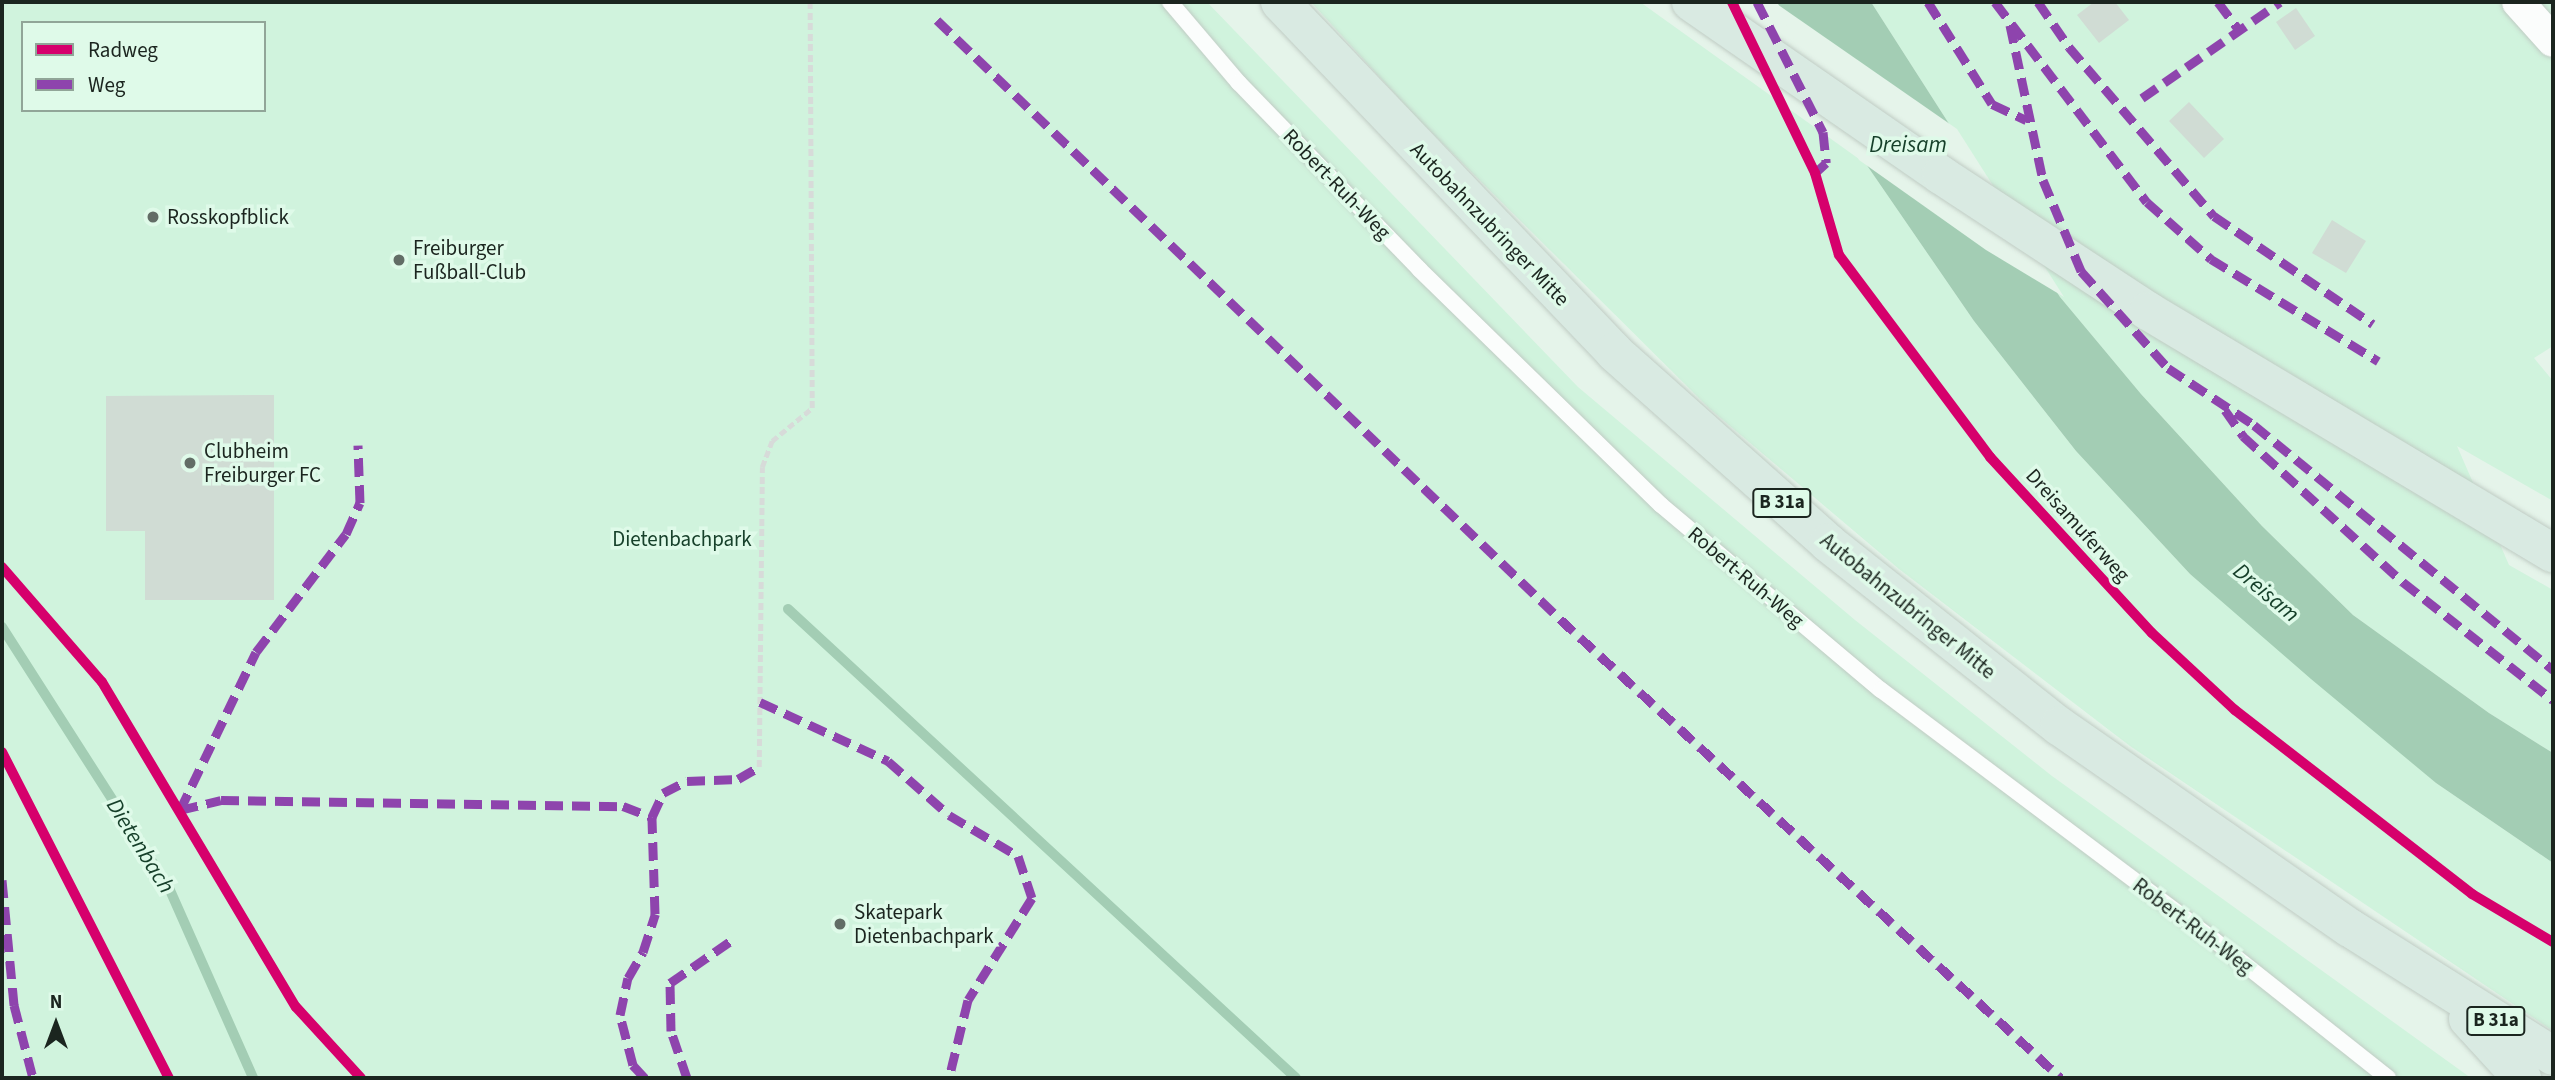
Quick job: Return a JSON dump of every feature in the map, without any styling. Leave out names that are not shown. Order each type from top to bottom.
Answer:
[{"type":"highway","name":"Autobahnzubringer Mitte","points":[[1280,2],[1614,352],[1828,543],[2059,726],[2438,986],[2553,1056]]},
{"type":"highway","points":[[1691,2],[1941,175],[2148,310],[2553,553]]},
{"type":"highway","name":"B 31a","points":[[2438,986],[2522,1078]]},
{"type":"street","points":[[2518,2],[2553,41]]},
{"type":"lane","name":"Robert-Ruh-Weg","points":[[1170,2],[1239,83],[1419,269],[1661,505],[1881,690],[2214,940],[2388,1078]]},
{"type":"path","points":[[759,767],[762,467],[772,441],[811,408],[810,2]]},
{"type":"green space","name":"Dietenbachpark","points":[[2,2],[1207,2],[1578,387],[1855,620],[2052,776],[2471,1078],[2,1078]]},
{"type":"green space","points":[[1311,2],[1640,2],[1866,164],[1974,321],[2076,451],[2190,574],[2436,783],[2553,863],[2553,1031],[2130,746],[1899,569],[1710,409],[1418,119]]},
{"type":"green space","points":[[1871,2],[2553,2],[2553,346],[2534,358],[2553,381],[2553,501],[2457,446],[2509,565],[2553,590],[2553,753],[2489,713],[2353,615],[2262,526],[2141,394],[2060,297]]},
{"type":"water","name":"Dreisam","points":[[1777,2],[1871,2],[2060,297],[2141,394],[2262,526],[2353,615],[2489,713],[2553,753],[2553,863],[2436,783],[2311,679],[2190,574],[2076,451],[1974,321],[1866,164]]},
{"type":"pier","points":[[1774,2],[1957,129],[2064,297],[1986,250],[1859,160]]},
{"type":"building","points":[[2094,2],[2115,2],[2129,20],[2099,43],[2077,15]]},
{"type":"building","points":[[2296,8],[2315,36],[2295,50],[2276,22]]},
{"type":"building","points":[[2189,102],[2224,139],[2204,158],[2169,121]]},
{"type":"building","points":[[2332,220],[2366,241],[2346,273],[2312,253]]},
{"type":"building","name":"Clubheim Freiburger FC","points":[[274,395],[274,600],[145,600],[145,531],[106,531],[106,396]]},
{"type":"waterway","points":[[788,609],[1296,1078]]},
{"type":"waterway","name":"Dietenbach","points":[[2,627],[169,888],[253,1078]]},
{"type":"marked path","points":[[1757,2],[1823,132],[1826,163],[1815,173]]},
{"type":"marked path","points":[[1928,2],[1992,104],[2027,120]]},
{"type":"marked path","points":[[1995,2],[2147,202],[2211,259],[2378,361]]},
{"type":"marked path","points":[[2038,2],[2069,47],[2214,216],[2373,324]]},
{"type":"marked path","points":[[2218,2],[2239,30]]},
{"type":"marked path","points":[[2142,98],[2280,2]]},
{"type":"marked path","points":[[937,20],[1560,619],[2061,1078]]},
{"type":"marked path","points":[[2010,25],[2043,180],[2081,271],[2168,368],[2254,425],[2553,670]]},
{"type":"marked path","points":[[2225,410],[2243,436],[2403,582],[2553,700]]},
{"type":"marked path","points":[[180,810],[256,652],[346,534],[360,503],[358,445]]},
{"type":"marked path","points":[[760,702],[888,761],[949,815],[1018,856],[1032,898],[968,1000],[949,1078]]},
{"type":"marked path","points":[[180,810],[221,800],[623,806],[652,817],[663,793],[687,781],[738,779],[759,767]]},
{"type":"marked path","points":[[645,1078],[633,1065],[620,1015],[628,978],[643,952],[655,914],[652,817]]},
{"type":"marked path","points":[[2,880],[14,1005],[33,1078]]},
{"type":"marked path","points":[[687,1078],[671,1031],[670,983],[732,940]]},
{"type":"cycle path","name":"Dreisamuferweg","points":[[1732,2],[1815,173],[1839,255],[1990,457],[2152,633],[2235,710],[2472,894],[2553,942]]},
{"type":"cycle path","points":[[2,567],[102,682],[296,1007],[361,1078]]},
{"type":"cycle path","points":[[2,752],[169,1078]]},
{"type":"place","name":"Rosskopfblick","points":[[153,217]]},
{"type":"place","name":"Freiburger Fußball-Club","points":[[399,260]]},
{"type":"place","name":"Clubheim Freiburger FC","points":[[190,463]]},
{"type":"place","name":"Skatepark Dietenbachpark","points":[[840,924]]}]
